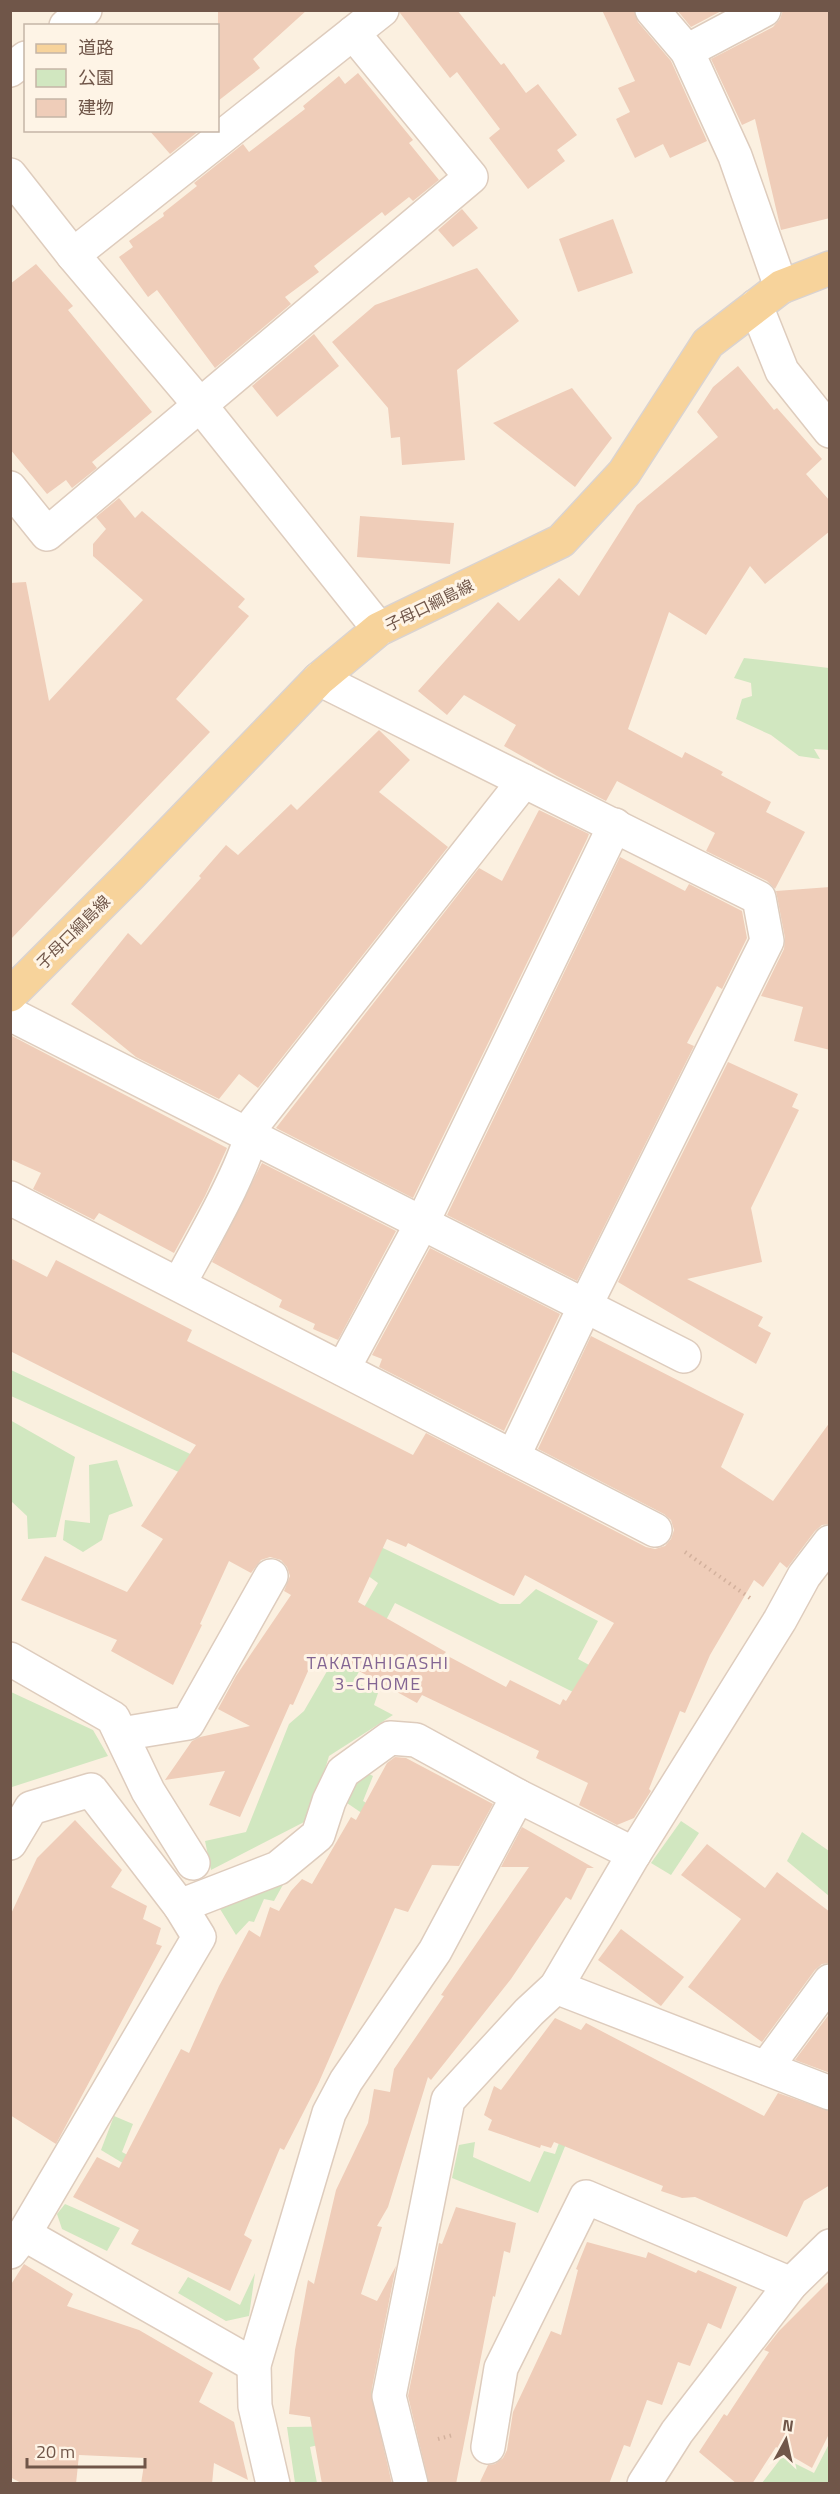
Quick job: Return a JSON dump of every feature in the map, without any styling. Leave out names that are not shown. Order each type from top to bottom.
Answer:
[{"type":"main road","name":"子母口綱島線","points":[[10,995],[132,874],[319,679],[379,629],[561,541],[624,473],[708,343],[769,297],[830,268]]},
{"type":"street","points":[[68,24],[85,10]]},
{"type":"street","points":[[73,255],[382,10]]},
{"type":"street","points":[[652,10],[687,51],[735,156],[769,297],[782,371],[830,431]]},
{"type":"street","points":[[687,51],[764,10]]},
{"type":"street","points":[[10,488],[47,534],[471,177],[353,33]]},
{"type":"street","points":[[10,70],[24,60]]},
{"type":"street","points":[[10,176],[73,255],[200,405],[379,629]]},
{"type":"street","points":[[319,679],[759,898],[767,941],[585,1306],[513,1457]]},
{"type":"street","points":[[179,1284],[236,1173],[252,1136],[252,1126],[524,781]]},
{"type":"street","points":[[343,1369],[422,1223],[615,825]]},
{"type":"street","points":[[10,1014],[684,1356]]},
{"type":"street","points":[[10,1198],[655,1530]]},
{"type":"street","points":[[411,2484],[388,2396],[448,2100],[529,2012],[556,1987],[634,1854],[780,1620],[804,1576],[830,1542]]},
{"type":"street","points":[[121,1734],[188,1724],[271,1576]]},
{"type":"street","points":[[10,1659],[113,1718],[148,1791],[193,1863]]},
{"type":"street","points":[[180,1906],[278,1868],[318,1835],[329,1801],[343,1772],[390,1738],[416,1740],[518,1796],[634,1854]]},
{"type":"street","points":[[10,1843],[31,1808],[91,1790],[180,1906],[199,1937],[17,2243],[254,2365]]},
{"type":"street","points":[[273,2484],[255,2406],[254,2365],[330,2113],[346,2081],[435,1951],[518,1796]]},
{"type":"street","points":[[766,2068],[830,1981]]},
{"type":"street","points":[[556,1987],[830,2093]]},
{"type":"street","points":[[489,2436],[501,2368],[586,2197],[791,2284]]},
{"type":"street","points":[[644,2484],[677,2432],[791,2284],[830,2246]]},
{"type":"path","points":[[655,1530],[780,1620]]},
{"type":"path","points":[[402,2448],[489,2436]]},
{"type":"green space","points":[[744,658],[829,668],[829,750],[814,749],[820,759],[799,756],[771,735],[736,719],[742,699],[752,696],[751,683],[734,678]]},
{"type":"green space","points":[[11,1370],[340,1524],[214,1488],[11,1396]]},
{"type":"green space","points":[[10,1420],[75,1457],[56,1537],[28,1539],[27,1516],[11,1501]]},
{"type":"green space","points":[[117,1460],[133,1506],[109,1515],[102,1540],[83,1552],[63,1540],[65,1520],[90,1523],[89,1465]]},
{"type":"green space","points":[[362,1538],[500,1604],[520,1604],[536,1589],[598,1621],[578,1659],[613,1678],[603,1707],[395,1603],[354,1681],[378,1693],[374,1705],[393,1715],[329,1756],[310,1819],[211,1870],[205,1841],[246,1832],[289,1724],[304,1711],[378,1583],[346,1560]]},
{"type":"green space","points":[[11,1692],[93,1730],[108,1756],[12,1787],[11,1790]]},
{"type":"green space","points":[[365,1772],[373,1776],[363,1801],[400,1823],[394,1835],[347,1803],[352,1784]]},
{"type":"green space","points":[[681,1821],[699,1833],[671,1875],[651,1863]]},
{"type":"green space","points":[[802,1832],[829,1851],[829,1896],[787,1861]]},
{"type":"green space","points":[[285,1881],[274,1901],[264,1899],[254,1922],[249,1921],[236,1935],[220,1909]]},
{"type":"green space","points":[[583,2102],[538,2213],[452,2178],[459,2145],[475,2142],[473,2157],[530,2182],[544,2151],[555,2154],[572,2106]]},
{"type":"green space","points":[[114,2116],[133,2124],[122,2152],[176,2181],[171,2192],[101,2150]]},
{"type":"green space","points":[[65,2204],[120,2228],[107,2251],[62,2229],[57,2214]]},
{"type":"green space","points":[[255,2273],[249,2316],[226,2321],[178,2293],[188,2277],[240,2305]]},
{"type":"green space","points":[[370,2381],[379,2430],[310,2447],[317,2483],[295,2483],[287,2427],[363,2426]]},
{"type":"green space","points":[[829,2444],[829,2483],[762,2483],[782,2457],[814,2473]]},
{"type":"building","points":[[218,10],[307,10],[253,59],[260,68],[219,100]]},
{"type":"building","points":[[400,10],[457,10],[501,65],[504,63],[526,93],[538,84],[577,135],[557,150],[565,161],[528,189],[489,138],[500,129],[457,72],[450,78]]},
{"type":"building","points":[[602,10],[634,10],[638,22],[671,61],[707,141],[670,158],[663,144],[635,158],[616,119],[630,112],[618,88],[635,81]]},
{"type":"building","points":[[677,10],[723,10],[691,27]]},
{"type":"building","points":[[783,10],[830,10],[830,218],[781,230],[755,119],[742,125],[711,59],[773,27],[780,19]]},
{"type":"building","points":[[358,73],[413,140],[409,143],[439,180],[413,201],[409,197],[385,216],[382,212],[314,266],[319,272],[285,297],[291,304],[215,368],[157,290],[148,297],[119,257],[133,247],[129,241],[164,216],[163,213],[197,186],[194,183],[243,144],[249,152],[305,109],[303,106],[339,76],[345,84]]},
{"type":"building","points":[[151,132],[198,132],[170,154]]},
{"type":"building","points":[[462,209],[478,228],[453,247],[438,230]]},
{"type":"building","points":[[613,219],[633,273],[578,292],[559,239]]},
{"type":"building","points":[[36,264],[73,306],[68,310],[152,412],[92,462],[97,468],[72,488],[66,480],[47,494],[10,449],[10,284]]},
{"type":"building","points":[[477,268],[519,321],[457,370],[465,460],[402,465],[400,437],[391,438],[388,408],[332,342],[375,305]]},
{"type":"building","points":[[314,334],[339,366],[277,417],[252,386]]},
{"type":"building","points":[[738,366],[774,410],[777,408],[822,459],[806,474],[830,501],[830,531],[765,584],[750,566],[706,635],[669,612],[628,729],[682,758],[685,752],[723,772],[721,775],[771,802],[766,812],[805,832],[775,889],[767,881],[706,851],[715,833],[617,781],[606,801],[504,746],[516,725],[464,695],[447,715],[418,691],[498,602],[519,621],[559,578],[579,596],[637,505],[718,437],[697,412],[713,387]]},
{"type":"building","points":[[572,388],[612,438],[575,487],[493,423]]},
{"type":"building","points":[[119,498],[135,518],[142,511],[245,599],[238,607],[249,616],[176,699],[210,732],[10,940],[10,583],[26,582],[49,701],[143,600],[93,556],[93,544],[106,529],[96,517]]},
{"type":"building","points":[[360,516],[454,523],[450,564],[357,557]]},
{"type":"building","points":[[379,730],[410,760],[379,792],[448,847],[258,1088],[239,1074],[219,1099],[136,1057],[71,1004],[128,933],[141,945],[201,878],[199,876],[226,845],[238,855],[291,804],[297,810]]},
{"type":"building","points":[[539,810],[589,834],[413,1198],[276,1128],[479,868],[502,881]]},
{"type":"building","points":[[620,857],[685,891],[689,884],[742,911],[747,938],[722,989],[717,986],[687,1043],[694,1046],[577,1281],[447,1215]]},
{"type":"building","points":[[830,887],[830,1050],[794,1041],[803,1007],[761,996],[784,949],[785,938],[776,891]]},
{"type":"building","points":[[10,1035],[227,1148],[205,1196],[174,1253],[99,1213],[94,1220],[33,1189],[41,1173],[10,1159]]},
{"type":"building","points":[[728,1062],[798,1094],[792,1107],[799,1110],[751,1208],[762,1262],[687,1279],[763,1317],[758,1326],[771,1333],[756,1364],[618,1282]]},
{"type":"building","points":[[262,1163],[396,1231],[338,1340],[313,1329],[315,1324],[279,1307],[282,1300],[212,1262]]},
{"type":"building","points":[[430,1248],[560,1314],[504,1431],[379,1367],[382,1359],[372,1355]]},
{"type":"building","points":[[10,1258],[47,1277],[56,1260],[192,1330],[187,1341],[413,1455],[426,1433],[646,1547],[655,1549],[665,1546],[674,1530],[671,1520],[664,1514],[538,1449],[591,1336],[744,1414],[721,1467],[773,1501],[830,1422],[830,1524],[822,1525],[815,1531],[787,1568],[780,1562],[763,1587],[754,1580],[710,1655],[685,1713],[680,1711],[649,1789],[651,1791],[634,1818],[617,1825],[579,1805],[588,1783],[536,1758],[539,1751],[422,1695],[417,1703],[328,1654],[326,1659],[316,1653],[293,1705],[290,1704],[240,1817],[209,1805],[225,1771],[165,1780],[192,1741],[200,1737],[250,1726],[218,1709],[236,1676],[291,1595],[284,1591],[290,1576],[287,1567],[281,1560],[270,1557],[261,1560],[251,1573],[229,1561],[173,1685],[111,1651],[117,1640],[21,1600],[45,1556],[127,1592],[163,1539],[141,1526],[196,1445],[10,1351]],"holes":[[[387,1539],[406,1547],[408,1543],[514,1596],[525,1575],[614,1623],[566,1701],[563,1699],[560,1705],[510,1680],[506,1687],[444,1654],[446,1652],[358,1602]]]},
{"type":"building","points":[[395,1757],[406,1758],[493,1804],[459,1866],[432,1865],[408,1912],[395,1908],[319,2082],[284,2150],[280,2148],[244,2235],[252,2240],[230,2291],[131,2244],[139,2230],[73,2197],[97,2157],[119,2168],[181,2049],[189,2053],[219,1986],[249,1930],[260,1937],[270,1907],[279,1911],[291,1891],[302,1879],[312,1884],[351,1817],[356,1820],[387,1763]]},
{"type":"building","points":[[75,1820],[122,1870],[111,1887],[147,1906],[143,1919],[161,1928],[156,1944],[162,1946],[56,2144],[10,2115],[10,1916],[37,1858]]},
{"type":"building","points":[[522,1827],[594,1868],[587,1868],[571,1900],[566,1897],[511,1979],[431,2080],[428,2077],[388,2207],[377,2226],[382,2227],[361,2294],[377,2301],[396,2266],[371,2393],[392,2484],[322,2484],[310,2417],[289,2414],[295,2350],[308,2280],[314,2284],[336,2190],[368,2123],[374,2089],[390,2092],[394,2069],[444,1996],[441,1995],[529,1867],[501,1867]]},
{"type":"building","points":[[707,1844],[765,1888],[777,1872],[830,1912],[830,1963],[822,1964],[815,1970],[762,2042],[688,1987],[741,1919],[681,1875]]},
{"type":"building","points":[[621,1929],[684,1977],[661,2006],[598,1960]]},
{"type":"building","points":[[830,2013],[830,2073],[795,2060]]},
{"type":"building","points":[[555,2018],[581,2030],[586,2023],[764,2116],[778,2093],[830,2111],[830,2185],[804,2201],[787,2237],[695,2197],[682,2198],[661,2191],[663,2186],[554,2142],[551,2148],[541,2145],[540,2148],[488,2130],[492,2120],[484,2115],[494,2086],[501,2090]]},
{"type":"building","points":[[456,2207],[516,2223],[510,2253],[504,2251],[495,2297],[493,2296],[456,2484],[429,2484],[408,2396],[439,2243],[442,2244]]},
{"type":"building","points":[[587,2242],[646,2258],[648,2252],[696,2273],[698,2270],[737,2287],[721,2329],[708,2323],[690,2366],[678,2362],[662,2405],[647,2400],[630,2447],[624,2445],[609,2484],[479,2484],[488,2465],[495,2464],[503,2458],[507,2450],[513,2412],[551,2331],[561,2335],[578,2270],[576,2269]]},
{"type":"building","points":[[24,2264],[73,2294],[67,2306],[139,2330],[213,2373],[199,2402],[234,2422],[248,2480],[214,2463],[212,2484],[141,2484],[145,2458],[79,2455],[76,2484],[23,2484],[10,2477],[10,2286]]},
{"type":"building","points":[[830,2280],[830,2432],[812,2468],[776,2447],[752,2484],[737,2484],[699,2452],[724,2414],[727,2416],[769,2352],[764,2350],[779,2331]]},
{"type":"district","name":"TAKATAHIGASHI 3-CHOME","points":[[378,1673]]}]
